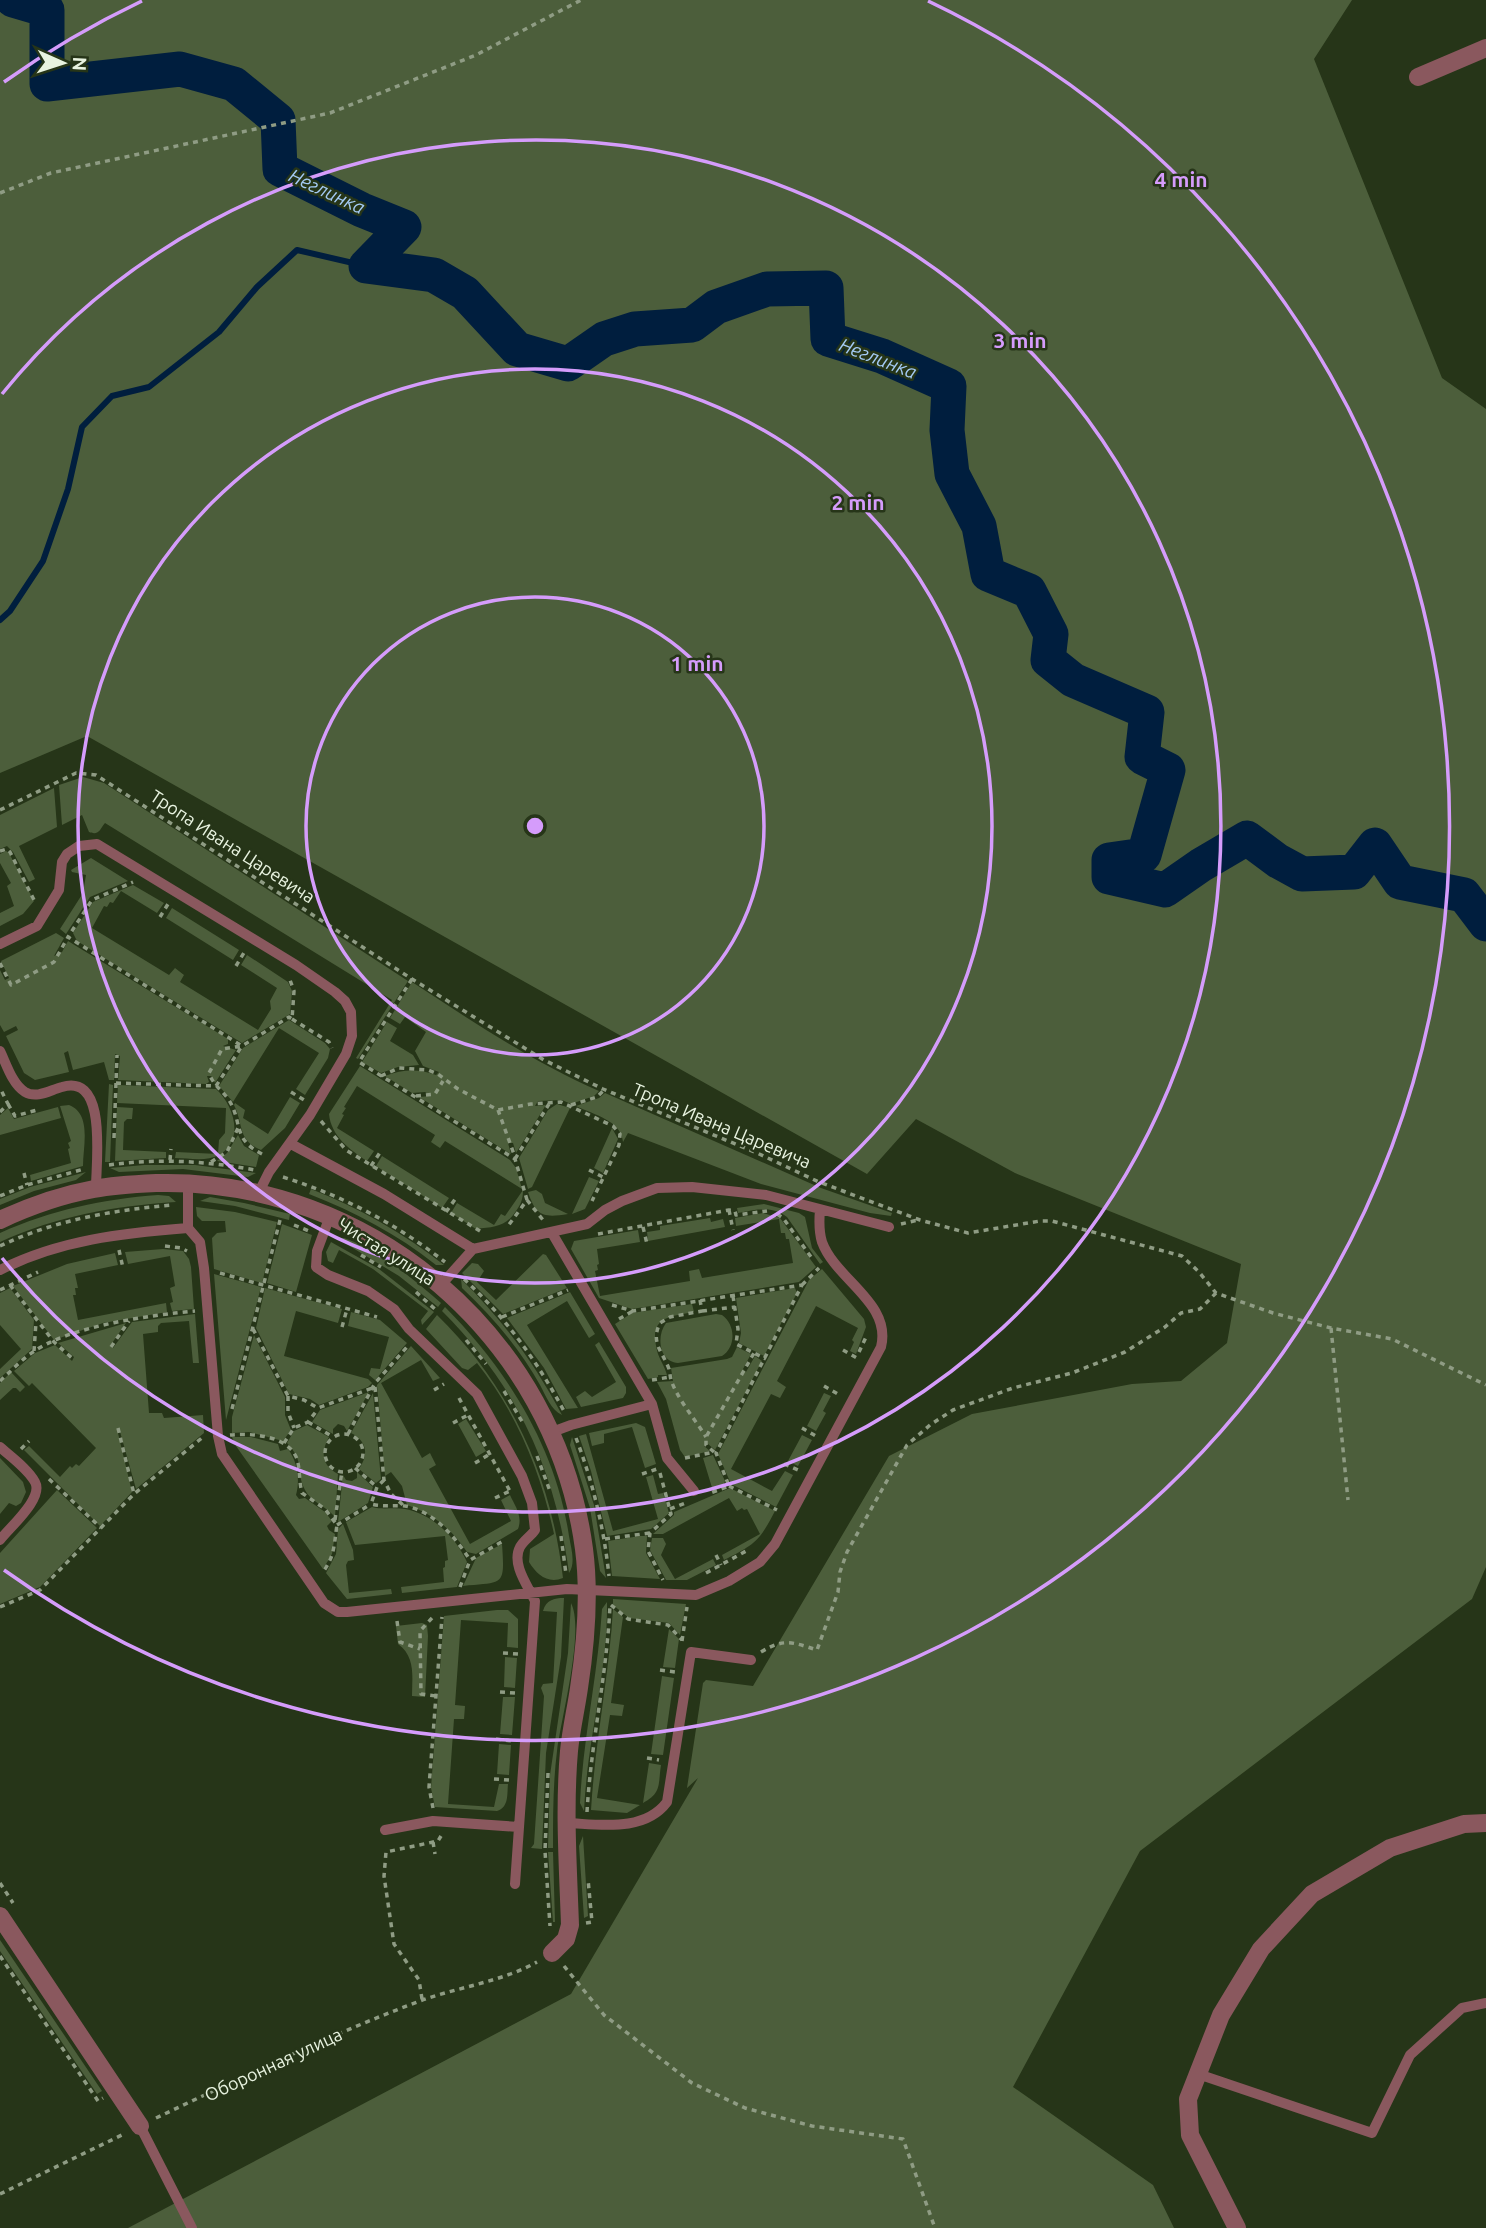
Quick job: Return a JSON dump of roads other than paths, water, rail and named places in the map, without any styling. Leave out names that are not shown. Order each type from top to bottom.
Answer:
[{"type":"street","points":[[1418,77],[1486,47]]},
{"type":"street","name":"Чистая улица","points":[[0,1220],[57,1198],[96,1188],[188,1182],[259,1192],[288,1200],[359,1230],[442,1284],[478,1320],[510,1362],[552,1432],[568,1475],[578,1512],[588,1589],[580,1685],[570,1747],[566,1823],[570,1925],[566,1939],[552,1953]]},
{"type":"street","points":[[1237,2228],[1189,2135],[1188,2099],[1221,2015],[1261,1949],[1312,1894],[1390,1848],[1464,1824],[1486,1823]]},
{"type":"street","points":[[0,1916],[140,2126]]},
{"type":"lane","points":[[0,944],[37,926],[60,890],[62,862],[67,854],[79,846],[97,844],[262,944],[345,1001],[351,1012],[352,1036],[346,1054],[259,1192]]},
{"type":"lane","points":[[0,1051],[19,1087],[29,1094],[41,1094],[71,1085],[90,1095],[95,1111],[96,1188]]},
{"type":"lane","points":[[291,1144],[384,1194],[473,1249]]},
{"type":"lane","points":[[188,1182],[188,1228],[200,1242],[226,1437],[222,1454],[324,1603],[338,1612],[588,1589],[610,1582],[688,1595],[703,1593],[760,1562],[768,1554],[881,1347],[884,1333],[881,1321],[827,1252],[820,1233],[820,1210]]},
{"type":"lane","points":[[442,1284],[473,1249],[587,1224],[606,1210],[640,1193],[657,1188],[675,1186],[766,1195],[889,1227]]},
{"type":"lane","points":[[330,1216],[316,1255],[316,1267],[368,1291],[394,1309],[409,1329],[477,1394],[522,1476],[532,1503],[536,1530],[519,1548],[518,1560],[520,1572],[535,1601],[515,1884]]},
{"type":"lane","points":[[0,1270],[68,1243],[120,1234],[188,1228]]},
{"type":"lane","points":[[552,1233],[652,1404],[667,1458],[694,1496]]},
{"type":"lane","points":[[552,1432],[574,1431],[652,1404]]},
{"type":"lane","points":[[0,1447],[33,1478],[37,1488],[35,1499],[0,1540]]},
{"type":"lane","points":[[566,1823],[588,1815],[623,1825],[654,1815],[667,1802],[691,1651],[751,1660]]},
{"type":"lane","points":[[385,1830],[433,1821],[519,1827]]},
{"type":"lane","points":[[1198,2074],[1372,2133],[1410,2055],[1462,2008],[1486,2003]]},
{"type":"lane","points":[[140,2126],[192,2228]]},
{"type":"waterway","name":"Неглинка","points":[[13,0],[47,10],[47,84],[180,69],[234,84],[278,120],[280,169],[362,210],[404,227],[366,266],[434,275],[465,293],[517,349],[568,364],[604,339],[635,329],[692,325],[716,307],[767,289],[826,288],[828,339],[882,356],[949,386],[947,430],[952,474],[979,526],[988,574],[1029,591],[1051,634],[1048,660],[1073,680],[1147,712],[1142,757],[1168,770],[1144,855],[1109,860],[1109,877],[1165,890],[1247,838],[1278,861],[1302,874],[1354,872],[1375,845],[1400,882],[1464,895],[1486,924]]},
{"type":"waterway","points":[[0,620],[10,611],[43,561],[68,489],[82,427],[112,396],[149,387],[219,332],[257,287],[297,250],[366,266]]}]
